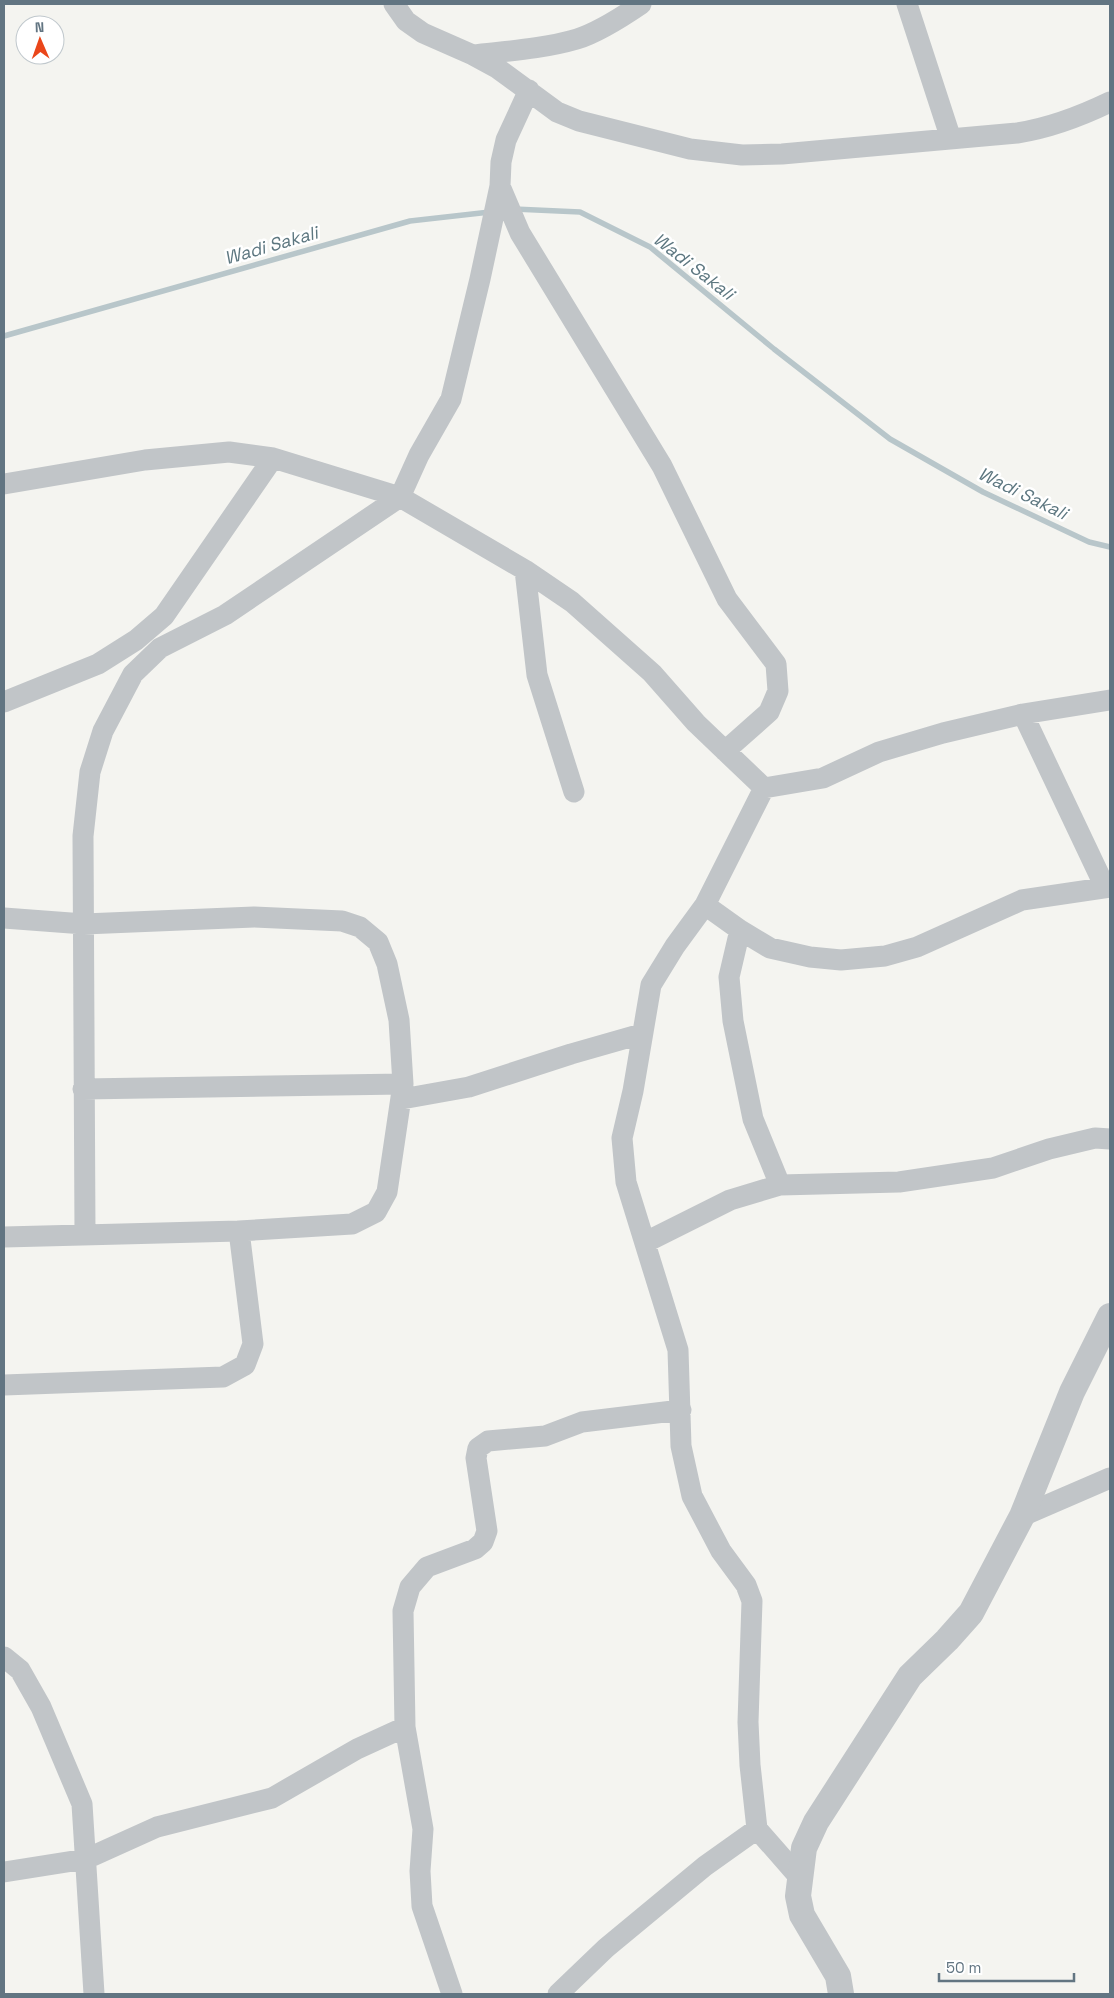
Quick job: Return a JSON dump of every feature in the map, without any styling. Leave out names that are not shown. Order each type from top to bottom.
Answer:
[{"type":"street","points":[[394,4],[406,21],[423,33],[473,55],[529,90],[557,112],[579,121],[690,149],[742,155],[782,154],[1038,130],[1085,114],[1110,102]]},
{"type":"street","points":[[473,55],[529,49],[578,39],[625,16],[641,4]]},
{"type":"street","points":[[907,4],[951,139]]},
{"type":"street","points":[[85,1234],[83,836],[90,772],[103,731],[133,674],[160,648],[225,615],[400,498],[420,455],[451,399],[500,186],[501,162],[506,140],[529,90]]},
{"type":"street","points":[[500,186],[520,233],[662,466],[727,599],[776,664],[778,691],[769,712],[725,751]]},
{"type":"street","points":[[4,484],[145,460],[229,452],[273,458],[400,498],[525,570],[572,602],[652,673],[696,723],[764,788]]},
{"type":"street","points":[[4,702],[98,664],[136,640],[164,616],[273,458]]},
{"type":"street","points":[[525,570],[537,675],[574,792]]},
{"type":"street","points":[[136,640],[160,648]]},
{"type":"street","points":[[764,788],[824,778],[879,752],[943,733],[1022,714],[1110,700]]},
{"type":"street","points":[[705,905],[740,930],[770,948],[810,957],[841,960],[885,956],[917,947],[1022,900],[1108,887],[1022,714]]},
{"type":"street","points":[[764,788],[705,905],[675,946],[651,985],[641,1034],[633,1091],[622,1138],[626,1182],[678,1350],[681,1446],[692,1496],[721,1551],[746,1585],[752,1601],[748,1722],[750,1765],[757,1829],[800,1878]]},
{"type":"street","points":[[4,918],[84,924],[254,917],[342,921],[360,927],[378,942],[387,964],[399,1020],[402,1092],[387,1192],[376,1212],[352,1224],[239,1231],[4,1237]]},
{"type":"street","points":[[740,930],[730,977],[733,1021],[740,1068],[753,1119],[780,1185]]},
{"type":"street","points":[[83,1089],[402,1092],[469,1088],[571,1054],[641,1034]]},
{"type":"street","points":[[646,1242],[730,1200],[780,1185],[900,1182],[993,1168],[1049,1149],[1095,1138],[1110,1139]]},
{"type":"street","points":[[4,1385],[223,1377],[245,1365],[253,1344],[239,1231]]},
{"type":"street","points":[[841,1994],[838,1976],[802,1915],[798,1896],[804,1848],[821,1814],[910,1676],[948,1640],[971,1612],[1022,1516],[1072,1392],[1110,1316]]},
{"type":"street","points":[[452,1994],[422,1906],[420,1871],[423,1829],[405,1727],[403,1612],[410,1587],[427,1567],[475,1549],[483,1542],[487,1531],[476,1458],[478,1448],[488,1441],[545,1436],[582,1422],[681,1410]]},
{"type":"street","points":[[1022,1516],[1110,1478]]},
{"type":"street","points":[[4,1657],[20,1670],[41,1707],[82,1804],[94,1994]]},
{"type":"street","points":[[4,1872],[86,1859],[157,1827],[272,1798],[357,1749],[405,1727]]},
{"type":"street","points":[[558,1994],[606,1948],[705,1866],[745,1840],[757,1829]]},
{"type":"waterway","name":"Wadi Sakali","points":[[514,209],[580,212],[650,247],[774,349],[890,439],[983,492],[1089,542],[1110,547]]},
{"type":"waterway","name":"Wadi Sakali","points":[[4,336],[410,221],[490,212]]}]
